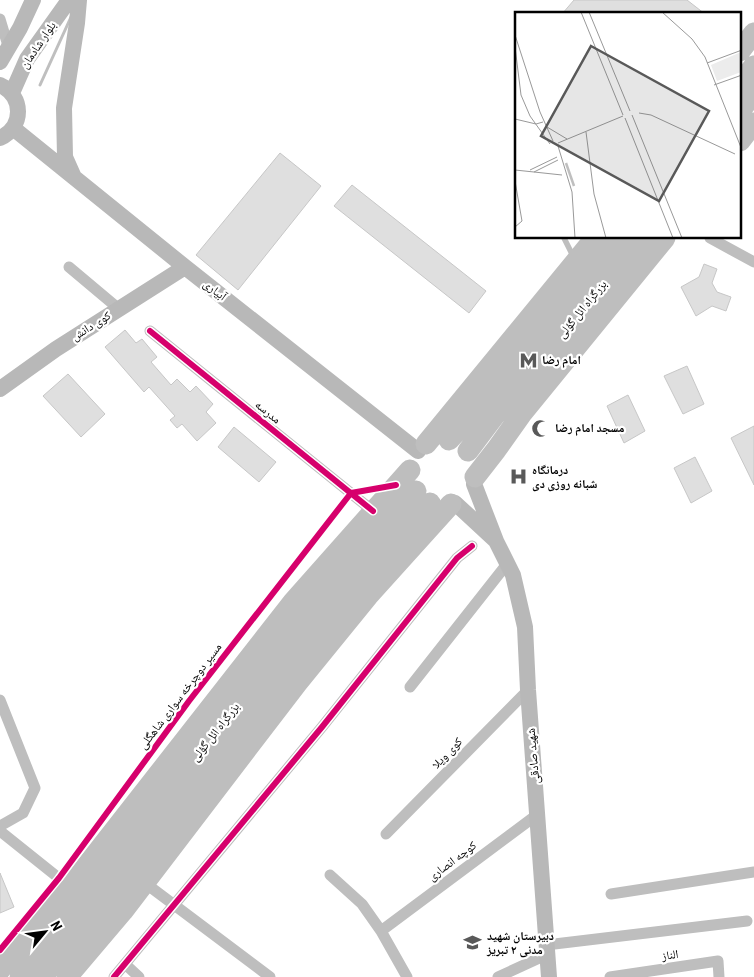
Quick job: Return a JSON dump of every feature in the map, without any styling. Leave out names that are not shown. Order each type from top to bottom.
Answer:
[{"type":"highway","points":[[742,48],[754,33]]},
{"type":"highway","points":[[742,81],[754,66]]},
{"type":"highway","points":[[742,108],[754,93]]},
{"type":"highway","points":[[742,139],[754,124]]},
{"type":"highway","points":[[453,504],[437,505],[423,497],[411,481],[410,470],[412,460],[593,239]]},
{"type":"highway","name":"بزرگراه ائل گؤلی","points":[[449,440],[485,401],[618,239]]},
{"type":"highway","name":"بزرگراه ائل گؤلی","points":[[468,451],[495,415],[640,239]]},
{"type":"highway","points":[[67,977],[145,883],[304,674],[368,596],[453,504],[470,492],[475,480],[522,412],[664,239]]},
{"type":"highway","points":[[422,447],[433,440],[449,440],[460,444],[473,459],[475,480]]},
{"type":"highway","points":[[0,970],[70,887],[293,602],[410,470]]},
{"type":"highway","name":"بزرگراه ائل گؤلی","points":[[20,977],[92,892],[293,630],[423,497]]},
{"type":"highway","name":"بزرگراه ائل گؤلی","points":[[42,977],[104,904],[305,641],[423,497]]},
{"type":"main road","name":"بلوار شادمان","points":[[4,55],[33,0]]},
{"type":"main road","name":"بلوار شادمان","points":[[6,89],[69,0]]},
{"type":"main road","points":[[74,178],[65,157],[64,108],[78,23],[79,0]]},
{"type":"main road","points":[[6,89],[19,108],[18,119],[7,133]]},
{"type":"main road","name":"آبیاری","points":[[7,133],[74,178],[185,267],[422,447]]},
{"type":"main road","name":"کوی دانش","points":[[1,386],[56,348],[185,267]]},
{"type":"main road","name":"شهید صادقی","points":[[475,480],[496,541],[513,576],[525,627],[549,977]]},
{"type":"main road","name":"شهید صادقی","points":[[453,504],[496,541]]},
{"type":"street","points":[[0,19],[4,55]]},
{"type":"street","points":[[712,239],[754,262]]},
{"type":"street","points":[[68,267],[119,309]]},
{"type":"street","name":"مدرسه","points":[[150,331],[373,511]]},
{"type":"street","points":[[114,977],[322,727],[452,564],[472,546]]},
{"type":"street","points":[[410,688],[507,564]]},
{"type":"street","name":"کوی ویلا","points":[[386,834],[528,690]]},
{"type":"street","points":[[0,700],[35,788],[23,813],[0,826]]},
{"type":"street","name":"کوچه انصاری","points":[[382,931],[538,814]]},
{"type":"street","points":[[0,831],[70,887]]},
{"type":"street","points":[[611,894],[754,872]]},
{"type":"street","points":[[330,875],[362,904],[382,931],[406,977]]},
{"type":"street","points":[[145,883],[270,977]]},
{"type":"street","points":[[498,977],[547,949],[747,921]]},
{"type":"street","name":"الناز","points":[[610,977],[718,962],[719,977]]},
{"type":"street","points":[[124,964],[139,977]]},
{"type":"lane","points":[[564,239],[575,261]]},
{"type":"building","points":[[574,0],[687,0],[702,12],[564,12]]},
{"type":"building","points":[[280,153],[321,186],[238,290],[196,255]]},
{"type":"building","points":[[352,185],[486,291],[469,313],[334,206]]},
{"type":"building","points":[[704,264],[717,269],[712,283],[717,292],[731,297],[726,311],[712,306],[696,316],[681,287],[699,277]]},
{"type":"building","points":[[125,330],[136,343],[142,339],[157,357],[151,362],[171,385],[177,379],[190,392],[196,386],[213,404],[206,412],[216,423],[197,441],[182,424],[177,428],[170,420],[175,416],[149,387],[144,392],[105,347]]},
{"type":"building","points":[[687,366],[704,404],[683,414],[664,376]]},
{"type":"building","points":[[68,374],[105,414],[81,437],[43,396]]},
{"type":"building","points":[[628,395],[645,431],[624,443],[607,406]]},
{"type":"building","points":[[754,426],[754,485],[731,438]]},
{"type":"building","points":[[234,427],[276,462],[259,482],[218,447]]},
{"type":"building","points":[[695,457],[712,491],[691,503],[674,468]]},
{"type":"building","points":[[0,873],[14,907],[0,913]]},
{"type":"waterway","points":[[40,85],[71,17]]},
{"type":"cycle path","points":[[150,331],[373,511]]},
{"type":"cycle path","name":"مسیر دوچرخه سواری شاهگلی","points":[[0,950],[59,878],[189,701],[351,493],[396,485]]},
{"type":"cycle path","points":[[114,977],[322,727],[457,558],[472,546]]},
{"type":"place","name":"امام رضا","points":[[528,360]]},
{"type":"place","name":"مسجد امام رضا","points":[[541,428]]},
{"type":"place","name":"درمانگاه شبانه روزی دی","points":[[518,477]]},
{"type":"place","name":"دبیرستان شهید مدنی ۲ تبریز","points":[[473,943]]}]
